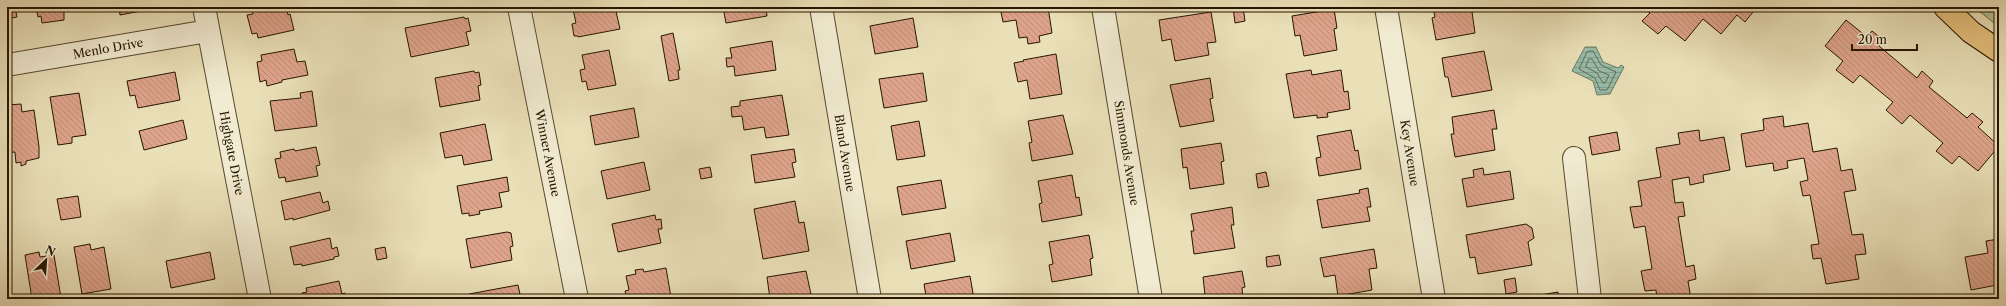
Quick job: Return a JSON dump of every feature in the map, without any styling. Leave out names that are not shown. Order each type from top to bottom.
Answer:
[{"type":"main road","points":[[1945,7],[1971,32],[1999,51]]},
{"type":"street","name":"Highgate Drive","points":[[204,7],[260,299]]},
{"type":"street","name":"Winner Avenue","points":[[519,7],[577,299]]},
{"type":"street","name":"Bland Avenue","points":[[821,7],[870,299]]},
{"type":"street","name":"Simmonds Avenue","points":[[1103,7],[1151,299]]},
{"type":"street","name":"Key Avenue","points":[[1386,7],[1434,299]]},
{"type":"street","name":"Menlo Drive","points":[[7,65],[208,31]]},
{"type":"street","points":[[1574,158],[1590,299]]},
{"type":"green space","points":[[1974,7],[1999,7],[1999,27]]},
{"type":"water","points":[[1585,47],[1596,47],[1603,62],[1618,68],[1621,65],[1624,67],[1610,94],[1597,95],[1593,81],[1572,71]]},
{"type":"building","points":[[7,7],[15,7],[17,17],[11,18],[11,21],[7,21]]},
{"type":"building","points":[[36,7],[64,7],[64,20],[42,23],[41,16],[38,17]]},
{"type":"building","points":[[119,7],[162,7],[120,15]]},
{"type":"building","points":[[263,7],[286,7],[288,15],[290,14],[294,30],[258,38],[257,33],[252,34],[247,15],[253,14],[252,10]]},
{"type":"building","points":[[584,7],[615,7],[620,29],[578,37],[574,36],[572,24],[576,23],[573,9]]},
{"type":"building","points":[[723,7],[766,7],[767,16],[726,23]]},
{"type":"building","points":[[1000,7],[1048,7],[1052,33],[1039,36],[1040,42],[1028,44],[1027,37],[1019,38],[1016,20],[1003,22]]},
{"type":"building","points":[[1233,7],[1243,7],[1245,21],[1235,23]]},
{"type":"building","points":[[1433,7],[1476,7],[1477,11],[1472,12],[1475,33],[1436,40],[1432,18],[1435,17]]},
{"type":"building","points":[[1642,7],[1757,7],[1745,22],[1737,15],[1721,34],[1703,19],[1685,41],[1666,26],[1658,34],[1642,21],[1650,13]]},
{"type":"building","points":[[1334,9],[1337,28],[1334,29],[1337,50],[1304,56],[1300,35],[1295,36],[1292,16]]},
{"type":"building","points":[[1211,12],[1216,42],[1207,43],[1209,55],[1175,61],[1171,39],[1162,41],[1159,20]]},
{"type":"building","points":[[464,17],[465,19],[468,18],[471,31],[466,32],[469,45],[411,57],[405,28]]},
{"type":"building","points":[[913,18],[918,47],[875,54],[870,26]]},
{"type":"building","points":[[1846,20],[1867,37],[1872,31],[1883,40],[1879,46],[1917,78],[1922,71],[1933,81],[1929,87],[1967,118],[1972,113],[1983,122],[1978,127],[1999,146],[1978,171],[1959,156],[1952,164],[1936,151],[1943,143],[1910,115],[1902,124],[1886,110],[1893,102],[1860,75],[1853,83],[1836,70],[1843,61],[1825,46]]},
{"type":"building","points":[[673,33],[680,70],[678,70],[679,79],[669,81],[661,36]]},
{"type":"building","points":[[772,41],[776,70],[735,76],[734,66],[727,67],[726,58],[732,58],[730,48]]},
{"type":"building","points":[[294,49],[297,62],[305,61],[308,75],[282,80],[282,82],[267,86],[266,80],[260,82],[257,62],[262,61],[261,55]]},
{"type":"building","points":[[609,50],[616,85],[588,90],[586,81],[582,82],[580,70],[585,69],[582,55]]},
{"type":"building","points":[[1484,51],[1492,90],[1452,97],[1448,77],[1445,77],[1442,58]]},
{"type":"building","points":[[1056,54],[1062,94],[1030,99],[1027,80],[1018,82],[1014,63]]},
{"type":"building","points":[[1311,70],[1312,75],[1341,70],[1344,92],[1348,91],[1350,109],[1327,113],[1328,117],[1317,118],[1317,115],[1294,118],[1286,74]]},
{"type":"building","points":[[474,71],[475,73],[479,72],[481,85],[478,86],[480,100],[440,107],[435,78]]},
{"type":"building","points":[[175,72],[180,100],[138,108],[135,95],[130,96],[127,81]]},
{"type":"building","points":[[923,73],[927,101],[884,108],[879,79]]},
{"type":"building","points":[[1210,78],[1213,98],[1210,99],[1214,121],[1180,127],[1170,85]]},
{"type":"building","points":[[312,91],[317,126],[275,131],[270,101],[301,98],[300,93]]},
{"type":"building","points":[[79,93],[86,135],[72,137],[72,143],[58,145],[50,97]]},
{"type":"building","points":[[782,95],[789,135],[766,138],[764,127],[744,130],[742,116],[732,117],[731,107],[740,106],[740,101]]},
{"type":"building","points":[[21,104],[22,112],[34,110],[39,158],[26,161],[26,164],[21,166],[21,162],[16,163],[15,152],[7,153],[7,105]]},
{"type":"building","points":[[634,108],[639,137],[595,145],[590,116]]},
{"type":"building","points":[[1494,110],[1497,129],[1492,129],[1495,150],[1455,157],[1451,134],[1454,134],[1452,117]]},
{"type":"building","points":[[1063,115],[1073,154],[1032,161],[1029,143],[1032,142],[1028,121]]},
{"type":"building","points":[[1783,116],[1784,127],[1808,123],[1813,152],[1837,148],[1841,171],[1852,169],[1856,190],[1844,192],[1852,235],[1863,234],[1866,254],[1855,255],[1859,279],[1826,284],[1821,258],[1813,259],[1811,245],[1819,244],[1810,195],[1803,196],[1800,182],[1808,180],[1804,158],[1787,161],[1788,168],[1774,171],[1773,163],[1746,167],[1741,134],[1764,130],[1763,119]]},
{"type":"building","points":[[183,120],[187,139],[144,150],[139,131]]},
{"type":"building","points":[[919,121],[925,156],[897,160],[891,126]]},
{"type":"building","points":[[485,124],[492,160],[464,165],[462,155],[445,158],[440,133]]},
{"type":"building","points":[[1351,130],[1355,151],[1358,150],[1361,169],[1319,176],[1316,158],[1321,157],[1317,136]]},
{"type":"building","points":[[1699,130],[1700,141],[1724,137],[1730,170],[1703,175],[1704,182],[1690,185],[1689,177],[1672,180],[1675,203],[1683,202],[1685,216],[1678,217],[1686,267],[1694,265],[1696,279],[1688,281],[1691,299],[1657,299],[1656,290],[1645,291],[1641,271],[1652,269],[1645,226],[1634,228],[1630,207],[1642,206],[1638,181],[1661,177],[1656,148],[1680,144],[1678,133]]},
{"type":"building","points":[[1617,132],[1620,150],[1592,155],[1589,137]]},
{"type":"building","points":[[1221,143],[1224,161],[1221,162],[1224,184],[1190,189],[1187,167],[1183,168],[1181,149]]},
{"type":"building","points":[[316,147],[320,165],[316,166],[318,176],[286,182],[285,177],[279,178],[275,159],[281,158],[280,152]]},
{"type":"building","points":[[794,149],[796,162],[792,163],[795,177],[755,183],[751,155]]},
{"type":"building","points":[[644,162],[650,190],[607,199],[601,171]]},
{"type":"building","points":[[710,167],[712,177],[701,179],[699,169]]},
{"type":"building","points":[[1483,168],[1484,175],[1510,171],[1514,199],[1467,207],[1462,179],[1474,177],[1473,170]]},
{"type":"building","points":[[1266,172],[1269,186],[1258,188],[1256,174]]},
{"type":"building","points":[[1072,175],[1076,198],[1079,197],[1082,215],[1042,222],[1039,204],[1042,203],[1038,181]]},
{"type":"building","points":[[507,177],[509,191],[499,193],[502,207],[479,211],[480,214],[469,216],[469,213],[462,214],[457,186]]},
{"type":"building","points":[[941,180],[946,208],[902,215],[897,187]]},
{"type":"building","points":[[1368,188],[1371,207],[1367,207],[1370,221],[1322,228],[1317,200],[1360,193],[1359,190]]},
{"type":"building","points":[[320,192],[323,203],[328,201],[330,210],[293,220],[293,218],[285,220],[281,201]]},
{"type":"building","points":[[78,196],[81,217],[61,220],[57,199]]},
{"type":"building","points":[[795,201],[799,223],[804,222],[809,251],[763,259],[754,209]]},
{"type":"building","points":[[1232,207],[1234,225],[1231,225],[1235,248],[1194,254],[1191,231],[1194,231],[1191,214]]},
{"type":"building","points":[[655,215],[656,220],[661,219],[662,229],[658,229],[661,243],[618,252],[612,224]]},
{"type":"building","points":[[1526,224],[1532,228],[1534,238],[1528,242],[1532,265],[1478,274],[1475,257],[1470,258],[1466,235]]},
{"type":"building","points":[[507,232],[511,233],[513,246],[510,247],[512,260],[471,268],[466,239]]},
{"type":"building","points":[[950,233],[955,261],[911,269],[906,241]]},
{"type":"building","points":[[1089,235],[1093,258],[1090,259],[1092,275],[1052,282],[1049,265],[1053,264],[1049,242]]},
{"type":"building","points":[[330,238],[332,249],[337,247],[339,256],[334,257],[334,259],[302,266],[302,264],[294,265],[290,247]]},
{"type":"building","points":[[1999,239],[1999,293],[1997,285],[1971,290],[1965,257],[1988,253],[1986,241]]},
{"type":"building","points":[[90,244],[91,250],[104,247],[111,289],[82,294],[74,247]]},
{"type":"building","points":[[385,247],[387,258],[377,260],[375,249]]},
{"type":"building","points":[[1374,249],[1377,268],[1369,269],[1372,290],[1338,296],[1335,275],[1324,277],[1320,258]]},
{"type":"building","points":[[39,252],[40,257],[54,255],[61,298],[32,299],[25,255]]},
{"type":"building","points":[[210,252],[215,279],[171,288],[166,261]]},
{"type":"building","points":[[1279,255],[1281,265],[1267,267],[1266,257]]},
{"type":"building","points":[[666,268],[671,297],[661,299],[627,299],[625,291],[629,290],[626,276],[636,274],[635,270],[643,269],[644,272]]},
{"type":"building","points":[[806,271],[812,299],[770,299],[767,277]]},
{"type":"building","points":[[1242,271],[1245,287],[1242,288],[1243,299],[1202,299],[1201,295],[1205,295],[1203,277]]},
{"type":"building","points":[[970,276],[974,299],[920,299],[926,296],[924,284]]},
{"type":"building","points":[[1515,278],[1517,292],[1506,294],[1504,280]]},
{"type":"building","points":[[339,281],[342,294],[345,293],[346,299],[303,299],[302,293],[307,292],[306,288]]},
{"type":"building","points":[[518,285],[521,299],[470,299],[469,294]]},
{"type":"building","points":[[1558,292],[1559,299],[1530,299],[1529,297]]}]
